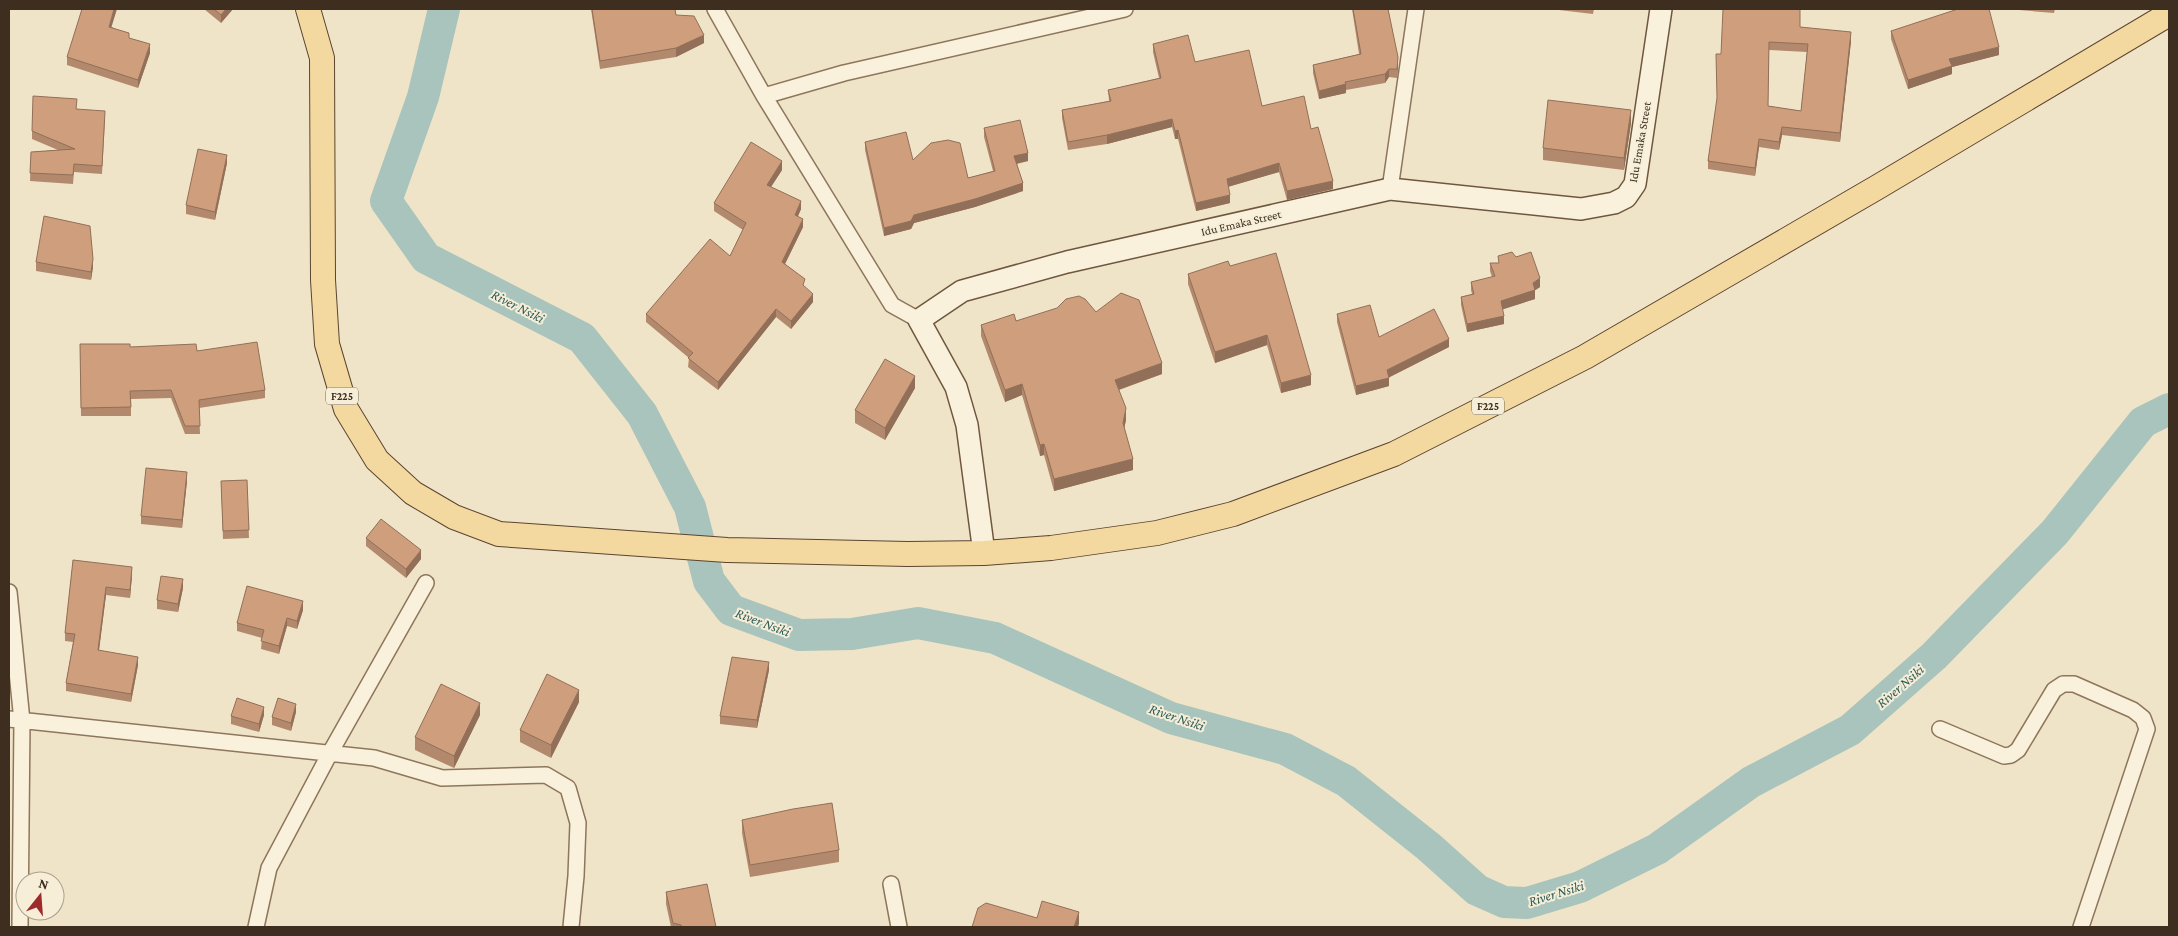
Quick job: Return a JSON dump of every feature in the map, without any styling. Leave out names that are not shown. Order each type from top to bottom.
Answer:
[{"type":"main road","name":"F225","points":[[308,9],[322,58],[323,280],[327,344],[346,409],[377,460],[414,493],[454,517],[499,534],[727,550],[908,554],[984,553],[1051,548],[1157,533],[1233,514],[1394,454],[1585,357],[2169,14]]},
{"type":"street","points":[[715,9],[764,96],[892,305],[919,320],[956,387],[967,425],[984,553]]},
{"type":"street","points":[[764,96],[844,72],[1125,9]]},
{"type":"street","points":[[1390,189],[1416,9]]},
{"type":"street","name":"Idu Emaka Street","points":[[919,320],[962,291],[1067,262],[1390,189],[1581,208],[1614,203],[1626,197],[1635,184],[1661,9]]},
{"type":"street","points":[[256,927],[269,868],[330,753],[426,583]]},
{"type":"street","points":[[9,592],[15,720],[20,927]]},
{"type":"street","points":[[1940,729],[2004,756],[2011,756],[2018,750],[2054,690],[2063,684],[2074,684],[2134,710],[2143,718],[2147,730],[2080,927]]},
{"type":"street","points":[[15,720],[374,758],[442,778],[546,775],[568,788],[578,823],[576,876],[571,927]]},
{"type":"street","points":[[892,884],[899,927]]},
{"type":"building","points":[[82,9],[114,9],[109,27],[129,33],[129,38],[150,44],[138,80],[67,57]]},
{"type":"building","points":[[214,9],[226,9],[221,15]]},
{"type":"building","points":[[592,9],[675,9],[676,15],[694,16],[704,35],[676,48],[600,61]]},
{"type":"building","points":[[1353,9],[1388,9],[1398,57],[1397,69],[1389,69],[1385,74],[1345,82],[1346,84],[1319,91],[1313,65],[1361,54]]},
{"type":"building","points":[[1723,9],[1800,9],[1800,27],[1851,32],[1840,133],[1782,127],[1779,142],[1759,139],[1755,168],[1708,161],[1717,98],[1716,54],[1721,54]],"holes":[[[1769,42],[1808,44],[1801,111],[1768,106]]]},
{"type":"building","points":[[1958,9],[1989,9],[1999,47],[1949,59],[1952,66],[1908,80],[1891,31]]},
{"type":"building","points":[[1188,35],[1195,62],[1249,50],[1262,106],[1304,96],[1311,129],[1318,127],[1333,181],[1287,191],[1279,163],[1227,179],[1230,195],[1196,203],[1178,130],[1175,131],[1172,119],[1107,135],[1068,142],[1062,110],[1111,101],[1108,90],[1161,78],[1153,44]]},
{"type":"building","points":[[33,96],[77,99],[76,109],[105,111],[102,166],[74,164],[73,175],[30,173],[31,152],[75,149],[32,131]]},
{"type":"building","points":[[1548,100],[1631,110],[1624,158],[1543,148]]},
{"type":"building","points":[[1020,120],[1028,153],[1014,156],[1023,183],[975,199],[914,215],[911,221],[884,228],[865,142],[906,132],[913,160],[931,143],[948,140],[960,143],[968,178],[995,171],[984,128]]},
{"type":"building","points":[[751,142],[782,161],[767,185],[801,201],[795,215],[803,219],[782,262],[805,279],[803,285],[813,294],[791,321],[776,309],[718,382],[688,358],[693,353],[646,314],[710,239],[730,256],[746,223],[714,203]]},
{"type":"building","points":[[198,149],[227,155],[215,212],[186,205]]},
{"type":"building","points":[[44,216],[90,226],[93,259],[91,272],[36,262]]},
{"type":"building","points":[[1512,252],[1516,257],[1531,252],[1540,278],[1533,283],[1535,290],[1501,301],[1504,316],[1467,324],[1461,297],[1474,294],[1471,282],[1495,276],[1490,263],[1499,263],[1498,256]]},
{"type":"building","points":[[1276,253],[1311,375],[1281,383],[1267,335],[1215,352],[1188,274],[1228,261],[1230,266]]},
{"type":"building","points":[[1121,293],[1139,300],[1162,363],[1115,380],[1126,408],[1123,423],[1133,459],[1054,479],[1044,444],[1040,445],[1022,384],[1005,390],[981,325],[1014,314],[1016,321],[1057,308],[1066,299],[1079,296],[1085,299],[1096,312]]},
{"type":"building","points":[[1370,305],[1379,337],[1434,309],[1449,339],[1387,370],[1389,378],[1356,386],[1337,314]]},
{"type":"building","points":[[257,342],[265,390],[199,400],[200,426],[185,426],[171,390],[130,391],[131,407],[81,408],[80,344],[130,344],[130,347],[196,344],[197,351]]},
{"type":"building","points":[[885,359],[915,376],[885,428],[855,410]]},
{"type":"building","points":[[146,468],[187,472],[182,520],[141,516]]},
{"type":"building","points":[[247,480],[249,530],[223,531],[221,481]]},
{"type":"building","points":[[381,519],[421,550],[406,569],[366,538]]},
{"type":"building","points":[[73,560],[132,567],[130,590],[106,587],[98,650],[138,657],[131,694],[66,683],[75,634],[65,633]]},
{"type":"building","points":[[161,576],[183,579],[178,604],[157,600]]},
{"type":"building","points":[[247,586],[303,601],[297,621],[287,618],[279,646],[261,641],[264,630],[237,623]]},
{"type":"building","points":[[732,657],[769,662],[757,720],[720,716]]},
{"type":"building","points":[[547,674],[579,690],[551,745],[520,730]]},
{"type":"building","points":[[441,684],[480,703],[454,756],[415,737]]},
{"type":"building","points":[[237,698],[264,707],[259,724],[231,716]]},
{"type":"building","points":[[278,698],[296,704],[291,723],[272,717]]},
{"type":"building","points":[[832,803],[839,850],[750,865],[742,820]]},
{"type":"building","points":[[707,884],[716,927],[682,927],[673,923],[666,892]]},
{"type":"building","points":[[1042,901],[1079,912],[1074,927],[972,927],[978,908],[986,903],[1037,918]]},
{"type":"waterway","name":"River Nsiki","points":[[444,9],[423,97],[386,201],[426,258],[582,338],[642,414],[690,507],[709,581],[731,610],[799,635],[852,634],[918,623],[995,638],[1171,718],[1285,749],[1346,781],[1429,847],[1477,890],[1504,902],[1527,903],[1580,887],[1657,849],[1751,782],[1850,730],[1934,656],[2055,532],[2143,422],[2169,409]]}]
